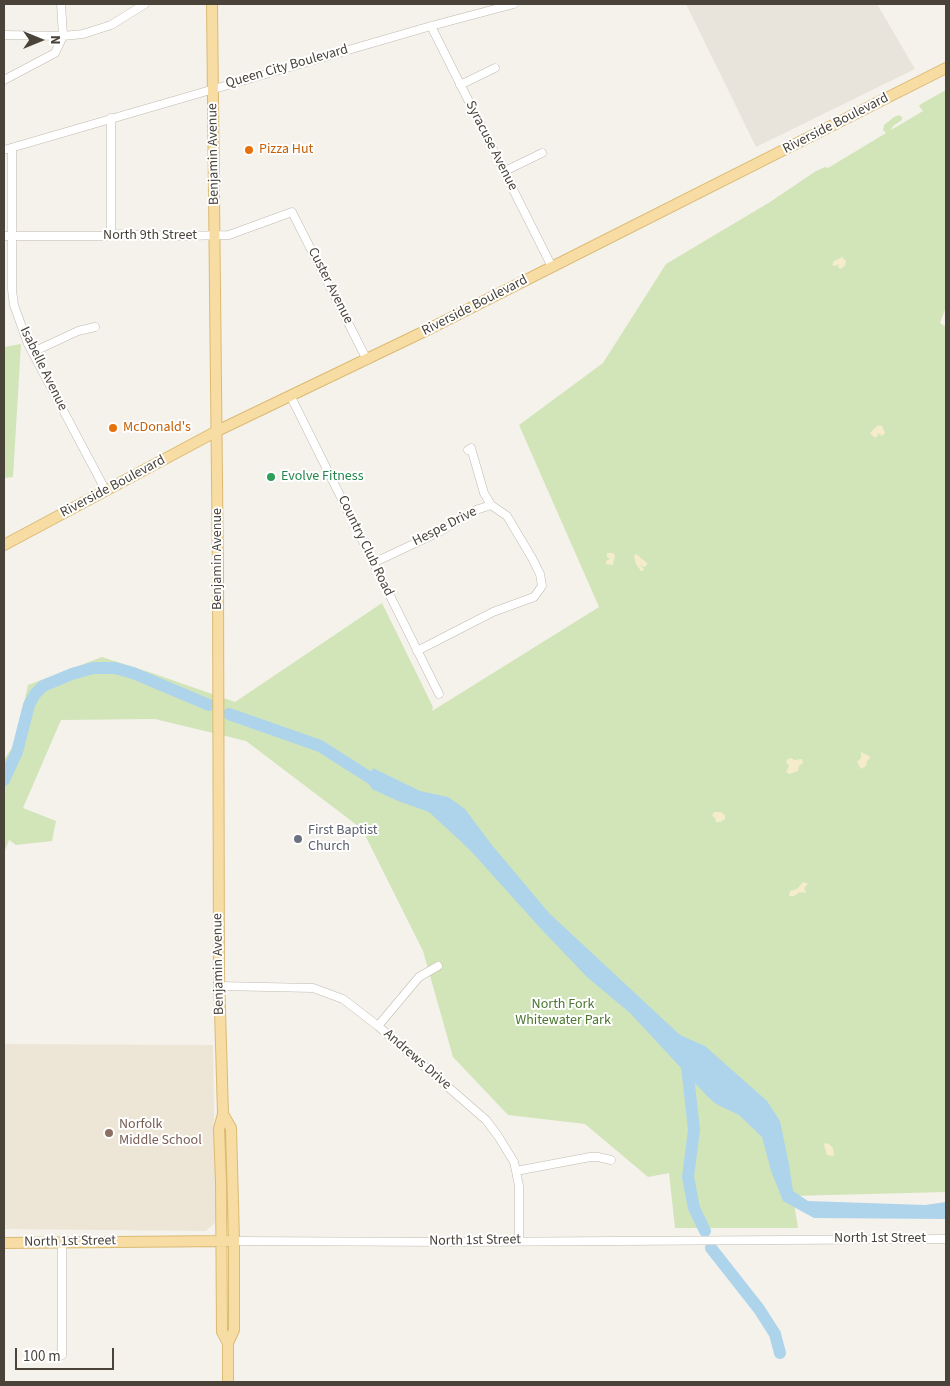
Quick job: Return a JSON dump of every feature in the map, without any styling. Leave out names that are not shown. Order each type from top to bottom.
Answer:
[{"type":"main road","name":"Benjamin Avenue","points":[[212,4],[217,431],[220,986],[223,1114],[219,1129],[222,1332],[228,1343]]},
{"type":"main road","name":"Riverside Boulevard","points":[[4,545],[217,431],[367,360],[946,68]]},
{"type":"main road","name":"Benjamin Avenue","points":[[223,1114],[231,1128],[234,1241],[234,1330],[228,1343]]},
{"type":"main road","name":"North 1st Street","points":[[4,1243],[234,1241]]},
{"type":"main road","points":[[228,1343],[228,1382]]},
{"type":"street","points":[[4,80],[55,53],[63,36],[61,4]]},
{"type":"street","points":[[4,35],[63,36],[82,34],[111,25],[145,4]]},
{"type":"street","name":"Queen City Boulevard","points":[[8,149],[431,26],[514,4]]},
{"type":"street","name":"Syracuse Avenue","points":[[431,26],[552,267]]},
{"type":"street","points":[[460,85],[495,68]]},
{"type":"street","points":[[111,118],[111,234]]},
{"type":"street","name":"Isabelle Avenue","points":[[8,149],[8,236],[14,305],[33,352],[106,492]]},
{"type":"street","points":[[504,171],[542,153]]},
{"type":"street","name":"North 9th Street","points":[[8,236],[106,236],[111,234],[182,236],[229,234],[292,212]]},
{"type":"street","name":"Custer Avenue","points":[[292,212],[367,360]]},
{"type":"street","points":[[33,352],[78,331],[95,327]]},
{"type":"street","name":"Country Club Road","points":[[291,397],[439,694]]},
{"type":"street","points":[[468,450],[471,448],[484,493],[491,505]]},
{"type":"street","name":"Hespe Drive","points":[[373,563],[439,532],[476,510],[491,505],[507,516],[532,558],[540,574],[542,586],[534,597],[493,612],[417,651]]},
{"type":"street","points":[[378,1026],[419,977],[438,966]]},
{"type":"street","name":"Andrews Drive","points":[[220,986],[313,988],[343,999],[378,1026],[486,1120],[498,1136],[514,1162],[516,1171],[519,1186],[519,1240]]},
{"type":"street","points":[[516,1171],[590,1157],[611,1160]]},
{"type":"street","name":"North 1st Street","points":[[234,1241],[946,1239]]},
{"type":"street","points":[[62,1242],[62,1355]]},
{"type":"shaded area","points":[[686,4],[877,4],[915,69],[756,147]]},
{"type":"shaded area","name":"Norfolk Middle School","points":[[4,1044],[213,1045],[216,1222],[206,1231],[4,1229]]},
{"type":"green space","name":"North Fork Whitewater Park","points":[[946,91],[946,307],[940,323],[946,327],[946,1192],[793,1196],[798,1228],[675,1228],[669,1173],[648,1177],[585,1124],[508,1115],[453,1057],[423,951],[362,829],[246,741],[155,719],[61,720],[23,808],[56,821],[52,841],[16,845],[9,840],[4,853],[4,760],[15,743],[28,685],[102,657],[235,702],[382,603],[433,707],[432,711],[599,607],[519,425],[603,363],[666,264],[770,202],[816,171],[825,167],[828,168],[886,133],[883,130],[884,125],[894,117],[899,115],[902,117],[902,120],[893,126],[891,130],[923,111],[919,106],[921,104]]},
{"type":"green space","points":[[21,344],[13,477],[4,478],[4,347]]},
{"type":"sand","points":[[842,257],[846,261],[845,266],[840,269],[838,267],[839,264],[832,265],[834,261]]},
{"type":"sand","points":[[878,425],[882,426],[885,433],[882,436],[878,433],[877,437],[874,437],[870,433]]},
{"type":"sand","points":[[607,553],[615,555],[613,565],[606,564],[606,561],[610,559],[607,557]]},
{"type":"sand","points":[[636,554],[647,563],[644,567],[639,564],[644,569],[643,571],[636,564],[634,556]]},
{"type":"sand","points":[[861,752],[870,758],[866,766],[861,769],[857,762],[861,758]]},
{"type":"sand","points":[[792,758],[794,760],[802,759],[803,763],[799,766],[798,771],[789,774],[786,772],[789,766],[786,762]]},
{"type":"sand","points":[[714,812],[721,812],[725,815],[725,819],[716,822],[712,816]]},
{"type":"sand","points":[[803,882],[808,884],[804,888],[806,893],[800,892],[794,896],[789,896],[790,891],[797,889]]},
{"type":"sand","points":[[825,1143],[833,1148],[834,1155],[827,1155]]},
{"type":"water","points":[[373,768],[420,791],[448,797],[465,809],[491,844],[549,913],[680,1035],[705,1046],[767,1101],[780,1121],[793,1191],[808,1201],[925,1205],[946,1202],[946,1219],[814,1218],[783,1201],[771,1171],[762,1137],[739,1115],[716,1104],[708,1097],[630,1013],[587,977],[470,850],[429,812],[372,789],[367,781]]},
{"type":"waterway","points":[[4,780],[17,752],[29,705],[35,694],[43,686],[72,674],[93,668],[115,668],[133,673],[209,705]]},
{"type":"waterway","points":[[229,714],[320,746],[375,781],[384,784]]},
{"type":"waterway","points":[[686,1057],[694,1130],[688,1177],[694,1208],[705,1231]]},
{"type":"waterway","points":[[711,1248],[759,1309],[775,1334],[780,1353]]},
{"type":"place","name":"Pizza Hut","points":[[249,150]]},
{"type":"place","name":"McDonald's","points":[[113,428]]},
{"type":"place","name":"Evolve Fitness","points":[[271,477]]},
{"type":"place","name":"First Baptist Church","points":[[298,839]]},
{"type":"place","name":"Norfolk Middle School","points":[[109,1133]]}]
